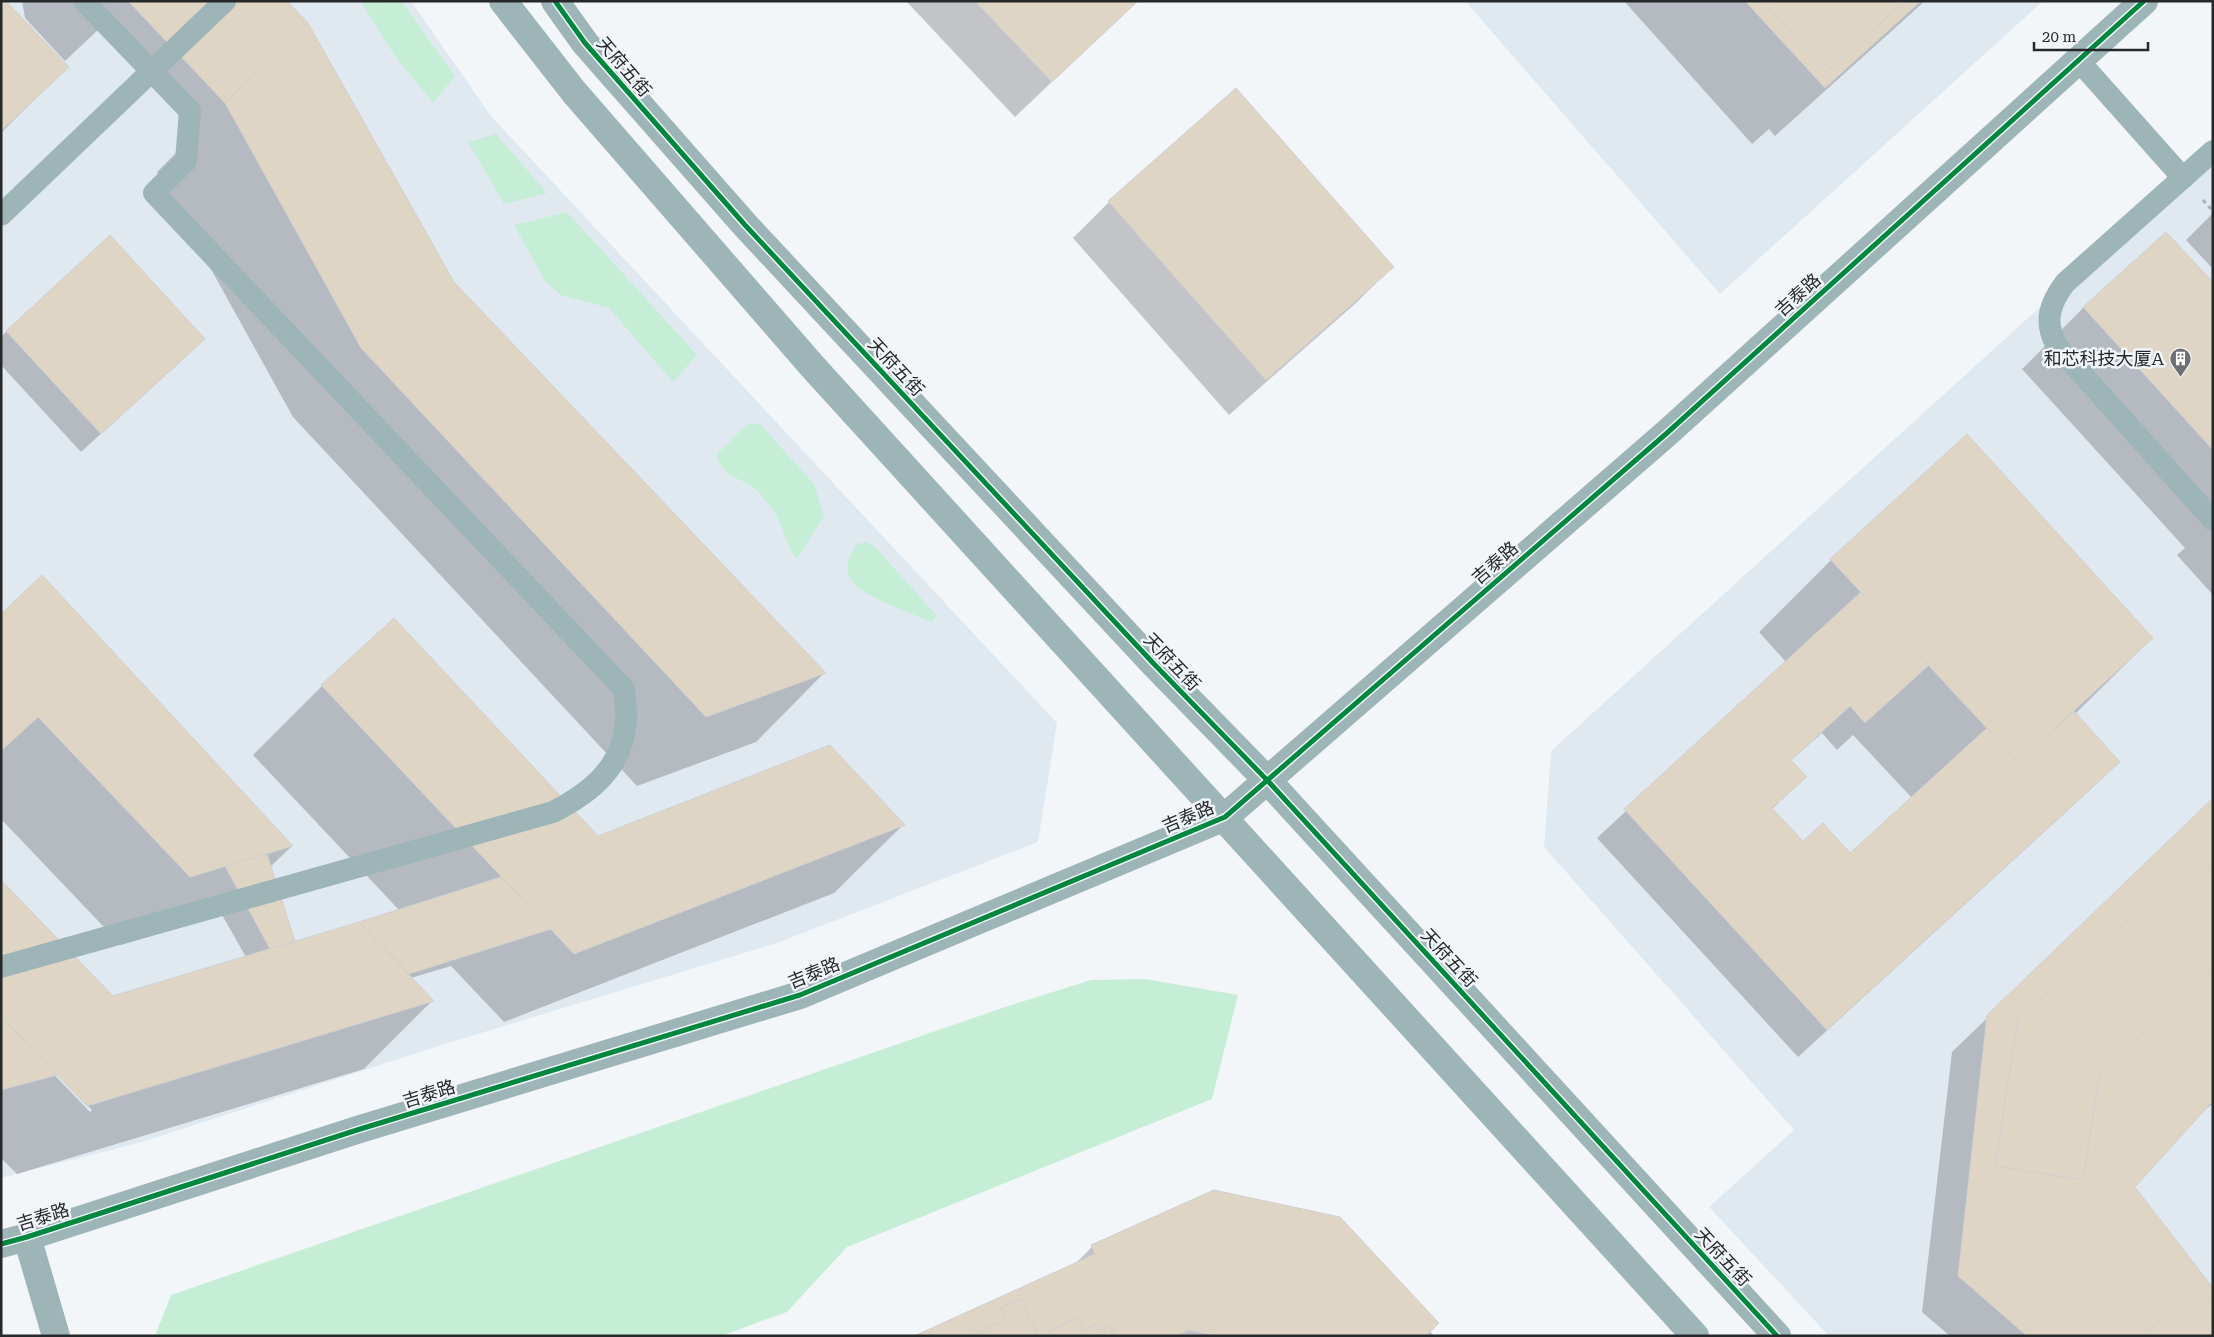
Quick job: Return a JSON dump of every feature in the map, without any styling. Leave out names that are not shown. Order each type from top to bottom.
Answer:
[{"type":"street","points":[[503,1],[574,92],[813,367],[1225,817],[1695,1336]]},
{"type":"street","name":"天府五街","points":[[555,1],[585,43],[746,225],[1154,664],[1268,780],[1777,1336]]},
{"type":"street","name":"吉泰路","points":[[14,1241],[357,1130],[800,995],[1225,817],[1667,433],[2144,1]]},
{"type":"street","points":[[14,1241],[56,1336]]},
{"type":"lane","points":[[1,967],[553,812],[580,798],[604,776],[618,752],[626,721],[624,689],[154,193],[186,161],[190,111],[84,1]]},
{"type":"lane","points":[[1,215],[225,1]]},
{"type":"lane","points":[[2078,60],[2183,178]]},
{"type":"lane","points":[[2213,151],[2065,283],[2054,298],[2049,316],[2050,335],[2056,346],[2213,520]]},
{"type":"path","points":[[2207,205],[2213,210]]},
{"type":"shaded area","points":[[1,1],[411,1],[491,116],[1057,723],[1038,842],[777,943],[448,1043],[142,1142],[1,1178]]},
{"type":"shaded area","points":[[1465,1],[2043,1],[1720,294]]},
{"type":"shaded area","points":[[2213,150],[2213,1336],[1829,1336],[1709,1207],[1794,1130],[1544,847],[1551,751]]},
{"type":"green space","points":[[360,1],[403,3],[455,76],[433,103],[395,56]]},
{"type":"green space","points":[[496,134],[547,193],[504,204],[468,142]]},
{"type":"green space","points":[[567,212],[697,355],[673,382],[609,308],[561,295],[545,281],[514,225]]},
{"type":"green space","points":[[747,424],[760,424],[814,484],[824,516],[797,559],[790,549],[777,517],[769,505],[755,489],[730,475],[720,464],[716,455]]},
{"type":"green space","points":[[866,542],[875,547],[937,616],[931,622],[868,594],[853,582],[848,574],[847,566],[850,556],[857,544]]},
{"type":"green space","points":[[1145,979],[1238,995],[1212,1099],[847,1247],[787,1312],[721,1336],[155,1336],[171,1295],[1005,1007],[1091,980]]},
{"type":"building","points":[[1,1],[6,1],[69,67],[1,131]]},
{"type":"building","points":[[128,1],[287,1],[308,23],[225,103]]},
{"type":"building","points":[[975,1],[1138,1],[1052,82]]},
{"type":"building","points":[[1763,1],[1905,1],[1826,72]]},
{"type":"building","points":[[1763,1],[1826,72],[1905,1],[1921,1],[1825,88],[1746,2]]},
{"type":"building","points":[[308,23],[454,282],[826,673],[706,717],[361,348],[225,103]]},
{"type":"building","points":[[1236,88],[1394,267],[1266,380],[1108,201]]},
{"type":"building","name":"和芯科技大厦A","points":[[2166,232],[2213,282],[2213,450],[2083,307]]},
{"type":"building","points":[[110,235],[205,339],[101,434],[6,331]]},
{"type":"building","points":[[1967,434],[2153,638],[2018,762],[1830,559]]},
{"type":"building","points":[[42,575],[293,846],[190,877],[38,717],[1,751],[1,614]]},
{"type":"building","points":[[1861,592],[1929,665],[1865,723],[1850,706],[1791,760],[1807,777],[1772,808],[1803,841],[1823,823],[1850,853],[1987,728],[2018,762],[2074,711],[2120,762],[1827,1030],[1624,809]]},
{"type":"building","points":[[394,618],[598,836],[830,745],[905,825],[574,954],[321,685]]},
{"type":"building","points":[[2213,798],[2213,1101],[2135,1187],[2213,1288],[2213,1336],[2027,1336],[1958,1276],[1987,1015]]},
{"type":"building","points":[[267,854],[295,941],[270,949],[225,866]]},
{"type":"building","points":[[2198,858],[2213,874],[2213,971],[2100,1071],[2083,1180],[1995,1166],[2018,1019]]},
{"type":"building","points":[[501,877],[551,929],[409,974],[359,922]]},
{"type":"building","points":[[1,880],[113,996],[359,922],[434,1001],[87,1106],[1,1017]]},
{"type":"building","points":[[2,1018],[57,1075],[1,1090]]},
{"type":"building","points":[[1214,1190],[1340,1217],[1439,1323],[1426,1336],[1217,1336],[1188,1330],[1177,1336],[1114,1336],[1110,1326],[1101,1330],[1097,1324],[1084,1330],[1078,1317],[1049,1331],[1051,1336],[1038,1336],[1021,1299],[1000,1308],[1005,1319],[970,1336],[914,1336],[1095,1254],[1091,1245]]},
{"type":"building","points":[[2197,1286],[2213,1303],[2213,1336],[2144,1336]]},
{"type":"building","points":[[1021,1299],[1038,1336],[970,1336],[1005,1319],[1000,1308]]},
{"type":"building","points":[[1078,1317],[1084,1330],[1097,1324],[1101,1330],[1110,1326],[1114,1336],[1051,1336],[1049,1331]]},
{"type":"cycle path","points":[[555,1],[585,43],[745,225],[1154,664],[1267,780],[1777,1336]]},
{"type":"cycle path","points":[[1,1244],[357,1130],[800,995],[1225,817],[1667,433],[2144,1]]},
{"type":"place","name":"和芯科技大厦A","points":[[2180,378]]}]
